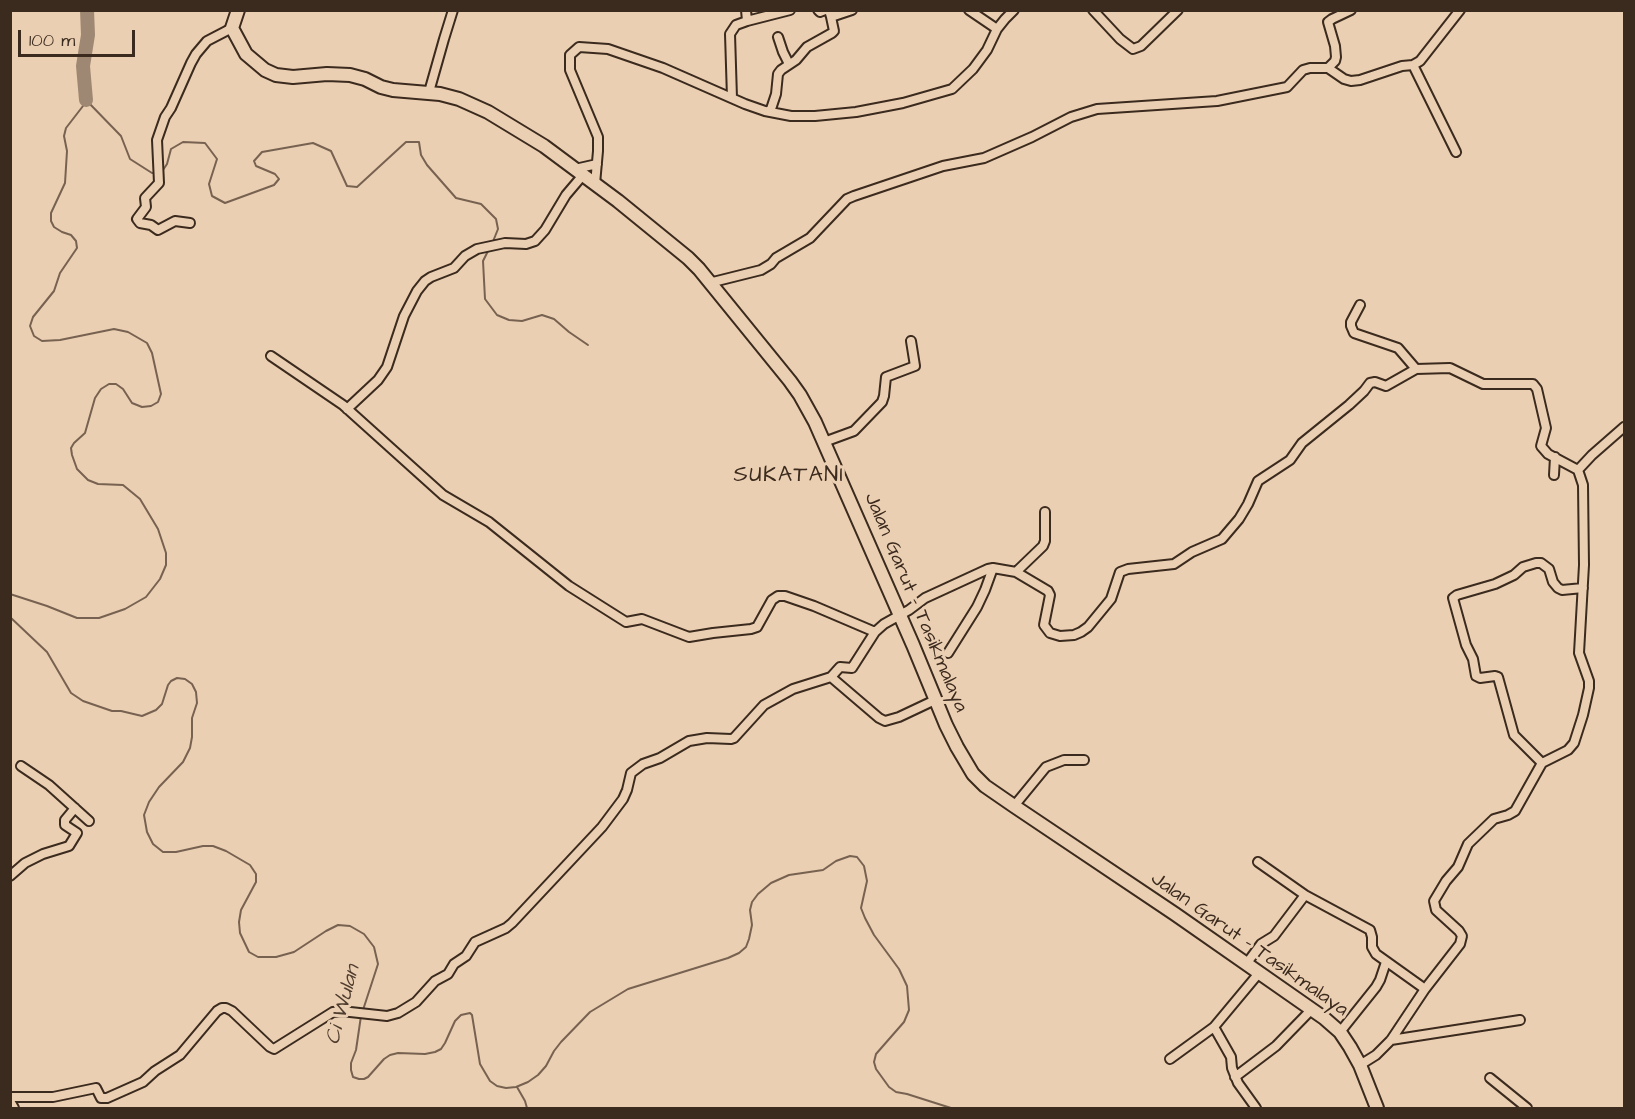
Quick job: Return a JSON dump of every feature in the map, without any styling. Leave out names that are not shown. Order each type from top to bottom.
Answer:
[{"type":"main road","points":[[232,28],[238,10]]},
{"type":"main road","name":"Jalan Garut - Tasikmalaya","points":[[232,28],[246,54],[271,73],[293,77],[327,74],[350,75],[393,90],[429,92],[459,99],[488,112],[529,136],[579,172],[688,258],[790,381],[815,422],[935,700],[957,747],[973,774],[985,786],[1246,963],[1312,1009],[1340,1032],[1360,1065],[1377,1108]]},
{"type":"street","points":[[429,92],[453,10]]},
{"type":"street","points":[[746,10],[747,21]]},
{"type":"street","points":[[732,98],[730,34],[736,25],[790,10]]},
{"type":"street","points":[[818,10],[828,13],[852,10]]},
{"type":"street","points":[[969,10],[997,29]]},
{"type":"street","points":[[595,184],[598,137],[570,70],[570,55],[579,48],[608,49],[663,68],[745,104],[770,112],[791,116],[815,116],[856,112],[903,103],[952,88],[974,69],[997,29],[1014,10]]},
{"type":"street","points":[[1093,10],[1120,39],[1133,49],[1141,46],[1178,10]]},
{"type":"street","points":[[1328,68],[1336,57],[1328,22],[1351,10]]},
{"type":"street","points":[[709,284],[761,270],[771,264],[776,258],[810,238],[848,199],[854,196],[943,166],[984,158],[1071,117],[1097,109],[1216,101],[1240,97],[1287,87],[1303,70],[1310,68],[1328,68],[1344,79],[1352,81],[1402,66],[1413,65],[1420,61],[1460,10]]},
{"type":"street","points":[[770,112],[776,94],[778,74],[796,60],[807,47],[834,31],[828,13]]},
{"type":"street","points":[[190,223],[175,221],[158,230],[151,225],[140,223],[138,218],[146,207],[145,198],[158,184],[159,155],[156,144],[159,132],[196,54],[207,41],[232,28]]},
{"type":"street","points":[[778,37],[789,64]]},
{"type":"street","points":[[1413,65],[1456,152]]},
{"type":"street","points":[[347,409],[378,380],[389,364],[404,316],[420,286],[431,277],[454,268],[471,251],[496,244],[526,244],[535,241],[545,230],[579,172],[597,164]]},
{"type":"street","points":[[1360,305],[1351,322],[1354,333],[1398,348],[1416,369]]},
{"type":"street","points":[[824,442],[854,430],[884,398],[886,377],[915,366],[911,340]]},
{"type":"street","points":[[271,356],[347,409],[443,495],[489,522],[569,586],[626,622],[642,619],[689,637],[751,629],[757,627],[772,600],[778,596],[785,596],[875,632]]},
{"type":"street","points":[[14,1108],[10,1099],[53,1097],[96,1088],[102,1099],[143,1082],[155,1071],[180,1055],[222,1008],[232,1011],[270,1047],[274,1048],[333,1012],[387,1016],[410,1006],[437,979],[448,974],[454,964],[466,956],[475,942],[510,925],[602,827],[623,799],[633,771],[689,741],[707,738],[733,739],[764,705],[793,690],[831,677],[840,668],[854,666],[875,632],[884,624],[925,598],[988,569],[1016,572],[1050,593],[1044,625],[1050,633],[1060,636],[1081,632],[1088,627],[1111,599],[1120,572],[1128,568],[1174,564],[1192,552],[1222,538],[1239,519],[1258,481],[1290,460],[1302,443],[1350,405],[1370,383],[1386,386],[1416,369],[1450,368],[1483,384],[1533,384],[1537,389],[1546,428],[1541,446],[1545,451],[1578,470],[1583,485],[1584,565],[1579,653],[1589,681],[1589,695],[1572,747],[1542,763],[1515,811],[1494,819],[1468,844],[1458,867],[1434,901],[1436,910],[1459,931],[1462,939],[1460,944],[1425,989],[1391,1040],[1376,1055],[1360,1065]]},
{"type":"street","points":[[1578,470],[1624,427]]},
{"type":"street","points":[[1554,475],[1555,457]]},
{"type":"street","points":[[1016,572],[1043,546],[1045,512]]},
{"type":"street","points":[[1542,763],[1514,735],[1498,677],[1480,678],[1476,676],[1473,659],[1466,645],[1453,598],[1495,584],[1514,575],[1523,567],[1536,563],[1541,563],[1549,569],[1553,582],[1558,588],[1562,590],[1583,588]]},
{"type":"street","points":[[948,653],[977,607],[993,568]]},
{"type":"street","points":[[831,677],[885,721],[935,700]]},
{"type":"street","points":[[1014,806],[1046,767],[1064,760],[1084,760]]},
{"type":"street","points":[[21,766],[49,785],[89,821]]},
{"type":"street","points":[[10,876],[25,863],[43,854],[69,846],[76,833],[66,825],[65,820],[75,808]]},
{"type":"street","points":[[1258,862],[1305,895],[1370,930],[1373,950],[1386,962],[1425,989]]},
{"type":"street","points":[[1246,963],[1262,944],[1274,936],[1305,895]]},
{"type":"street","points":[[1340,1032],[1376,987],[1386,962]]},
{"type":"street","points":[[1170,1059],[1214,1028],[1259,973]]},
{"type":"street","points":[[1235,1077],[1276,1047],[1312,1009]]},
{"type":"street","points":[[1391,1040],[1520,1020]]},
{"type":"street","points":[[1214,1028],[1231,1057],[1235,1077],[1256,1108]]},
{"type":"street","points":[[1490,1078],[1527,1108]]},
{"type":"waterway","name":"Ci Wulan","points":[[86,100],[83,66],[88,35],[87,10]]},
{"type":"waterway","name":"Ci Wulan","points":[[10,594],[77,618],[99,618],[125,609],[146,597],[160,579],[166,565],[166,553],[158,529],[140,499],[123,485],[98,484],[88,480],[77,469],[71,448],[85,433],[95,398],[101,389],[109,384],[116,384],[123,389],[132,403],[142,407],[158,402],[161,394],[152,353],[147,343],[128,332],[114,329],[60,340],[42,341],[34,336],[30,326],[33,317],[54,291],[60,273],[77,248],[76,241],[71,235],[54,227],[51,213],[65,183],[67,151],[64,136],[66,128],[86,100],[121,136],[130,159],[155,173]]},
{"type":"waterway","points":[[161,173],[167,164],[171,149],[183,142],[205,143],[217,159],[209,184],[212,196],[225,203],[274,185],[279,179],[275,174],[256,166],[254,161],[262,152],[313,143],[331,151],[347,186],[357,187],[406,142],[419,142],[421,155],[427,165],[456,198],[481,204],[496,219],[498,229],[492,244]]},
{"type":"waterway","points":[[489,249],[483,261],[485,299],[497,315],[509,320],[522,321],[542,315],[554,319],[588,345]]},
{"type":"waterway","name":"Ci Wulan","points":[[10,617],[47,652],[71,693],[83,701],[112,711],[142,716],[156,710],[162,704],[171,681],[177,678],[185,679],[192,684],[196,692],[197,703],[192,718],[190,748],[183,762],[159,787],[144,815],[147,832],[153,844],[163,852],[213,846],[250,865],[256,874],[256,882],[241,910],[239,922],[240,933],[249,952],[258,957],[276,957],[294,952],[338,925],[350,926],[364,934],[374,947],[378,964],[363,1010]]},
{"type":"waterway","name":"Ci Wulan","points":[[361,1016],[356,1050],[351,1063],[353,1077],[359,1079],[368,1077],[390,1055],[425,1054],[441,1049],[455,1021],[461,1015],[470,1013],[480,1064],[490,1081],[497,1086],[516,1087],[538,1075],[561,1042],[590,1012],[628,989],[739,953],[746,947],[749,939],[752,925],[750,910],[752,902],[771,883],[789,875],[823,870],[836,861],[850,856],[857,857],[864,866],[867,881],[861,908],[874,935],[899,969],[907,986],[909,1010],[904,1022],[876,1054],[874,1062],[876,1069],[889,1087],[896,1092],[951,1108]]},
{"type":"waterway","points":[[517,1087],[527,1108]]},
{"type":"district","name":"SUKATANI","points":[[789,476]]}]
